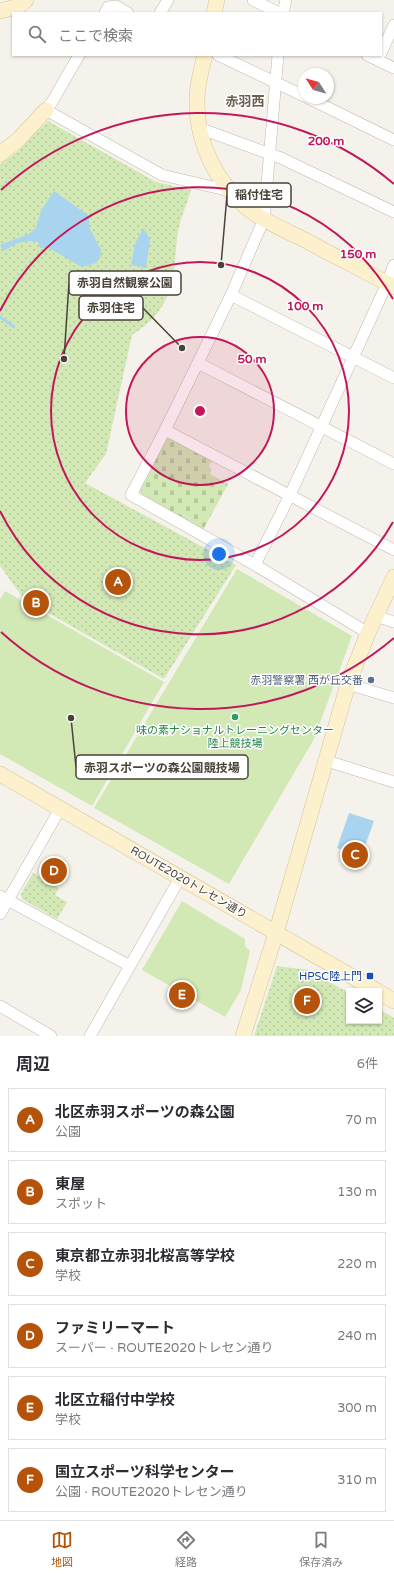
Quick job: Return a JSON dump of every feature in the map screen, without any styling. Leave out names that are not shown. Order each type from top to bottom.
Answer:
[{"type":"street","points":[[0,11],[18,6],[26,0]]},
{"type":"street","points":[[161,12],[168,0]]},
{"type":"street","points":[[214,12],[217,0]]},
{"type":"street","points":[[253,0],[277,12]]},
{"type":"street","points":[[283,12],[286,0]]},
{"type":"street","points":[[105,12],[108,7],[116,6],[126,12]]},
{"type":"street","points":[[382,52],[394,25]]},
{"type":"street","points":[[0,154],[19,139],[46,110],[78,56]]},
{"type":"street","points":[[205,56],[198,87],[197,101],[199,128],[211,161],[222,182],[251,211],[264,219],[391,285]]},
{"type":"street","points":[[220,56],[298,93]]},
{"type":"street","points":[[278,56],[264,219],[231,294],[198,363],[131,495],[255,565],[368,632]]},
{"type":"street","points":[[380,56],[394,68]]},
{"type":"street","points":[[320,104],[394,140]]},
{"type":"street","points":[[46,110],[162,175],[230,191]]},
{"type":"street","points":[[199,128],[270,154],[394,212]]},
{"type":"street","points":[[255,565],[290,495],[353,357],[391,285],[394,266]]},
{"type":"street","points":[[231,294],[394,378]]},
{"type":"street","points":[[198,363],[394,464]]},
{"type":"street","points":[[165,430],[394,550]]},
{"type":"street","points":[[243,1036],[276,933],[327,761],[335,725],[348,684],[368,632],[394,577]]},
{"type":"street","points":[[376,616],[394,622]]},
{"type":"street","points":[[348,684],[394,698]]},
{"type":"street","points":[[327,761],[394,782]]},
{"type":"street","name":"ROUTE2020トレセン通り","points":[[0,774],[371,988]]},
{"type":"street","points":[[0,914],[4,898],[60,809]]},
{"type":"street","points":[[90,1036],[180,878]]},
{"type":"street","points":[[4,898],[130,966]]},
{"type":"street","name":"ROUTE2020トレセン通り","points":[[382,994],[394,1001]]},
{"type":"street","points":[[0,1006],[51,1036]]},
{"type":"green space","points":[[48,121],[156,182],[191,190],[178,231],[175,263],[170,290],[165,302],[157,313],[147,324],[132,335],[106,454],[85,483],[236,565],[164,679],[24,599],[0,566],[0,164],[18,151]]},
{"type":"green space","points":[[168,437],[213,461],[209,465],[211,471],[210,474],[228,484],[203,530],[142,495],[140,489]]},
{"type":"green space","name":"味の素ナショナルトレーニングセンター 陸上競技場","points":[[237,569],[352,636],[314,739],[229,884],[94,808]]},
{"type":"green space","points":[[5,591],[164,682],[92,806],[0,754],[0,600]]},
{"type":"green space","points":[[33,873],[59,888],[55,895],[67,902],[57,919],[22,899],[21,894]]},
{"type":"green space","points":[[182,901],[245,939],[245,946],[250,951],[241,990],[225,1017],[142,970]]},
{"type":"green space","points":[[277,966],[308,970],[346,991],[346,1024],[382,1024],[382,1011],[394,1018],[394,1036],[254,1036]]},
{"type":"water","points":[[54,191],[89,216],[89,227],[101,250],[100,258],[96,263],[82,267],[49,248],[40,248],[38,242],[33,241],[20,243],[4,251],[0,245],[29,234],[36,228],[41,211]]},
{"type":"water","points":[[143,228],[150,239],[146,268],[131,265],[135,244]]},
{"type":"water","points":[[349,813],[374,821],[361,857],[337,848]]},
{"type":"waterway","points":[[0,317],[14,327]]},
{"type":"place","name":"稲付住宅","points":[[221,265]]},
{"type":"place","name":"赤羽住宅","points":[[182,348]]},
{"type":"place","name":"赤羽自然観察公園","points":[[64,359]]},
{"type":"place","name":"北区赤羽スポーツの森公園","points":[[118,582]]},
{"type":"place","name":"東屋","points":[[36,603]]},
{"type":"place","name":"赤羽警察署 西が丘交番","points":[[371,680]]},
{"type":"place","name":"味の素ナショナルトレーニングセンター 陸上競技場","points":[[235,717]]},
{"type":"place","name":"赤羽スポーツの森公園競技場","points":[[71,718]]},
{"type":"place","name":"東京都立赤羽北桜高等学校","points":[[355,855]]},
{"type":"place","name":"ファミリーマート","points":[[54,871]]},
{"type":"place","name":"HPSC陸上門","points":[[370,976]]},
{"type":"place","name":"北区立稲付中学校","points":[[182,995]]},
{"type":"place","name":"国立スポーツ科学センター","points":[[307,1001]]},
{"type":"district","name":"赤羽西","points":[[245,101]]}]
